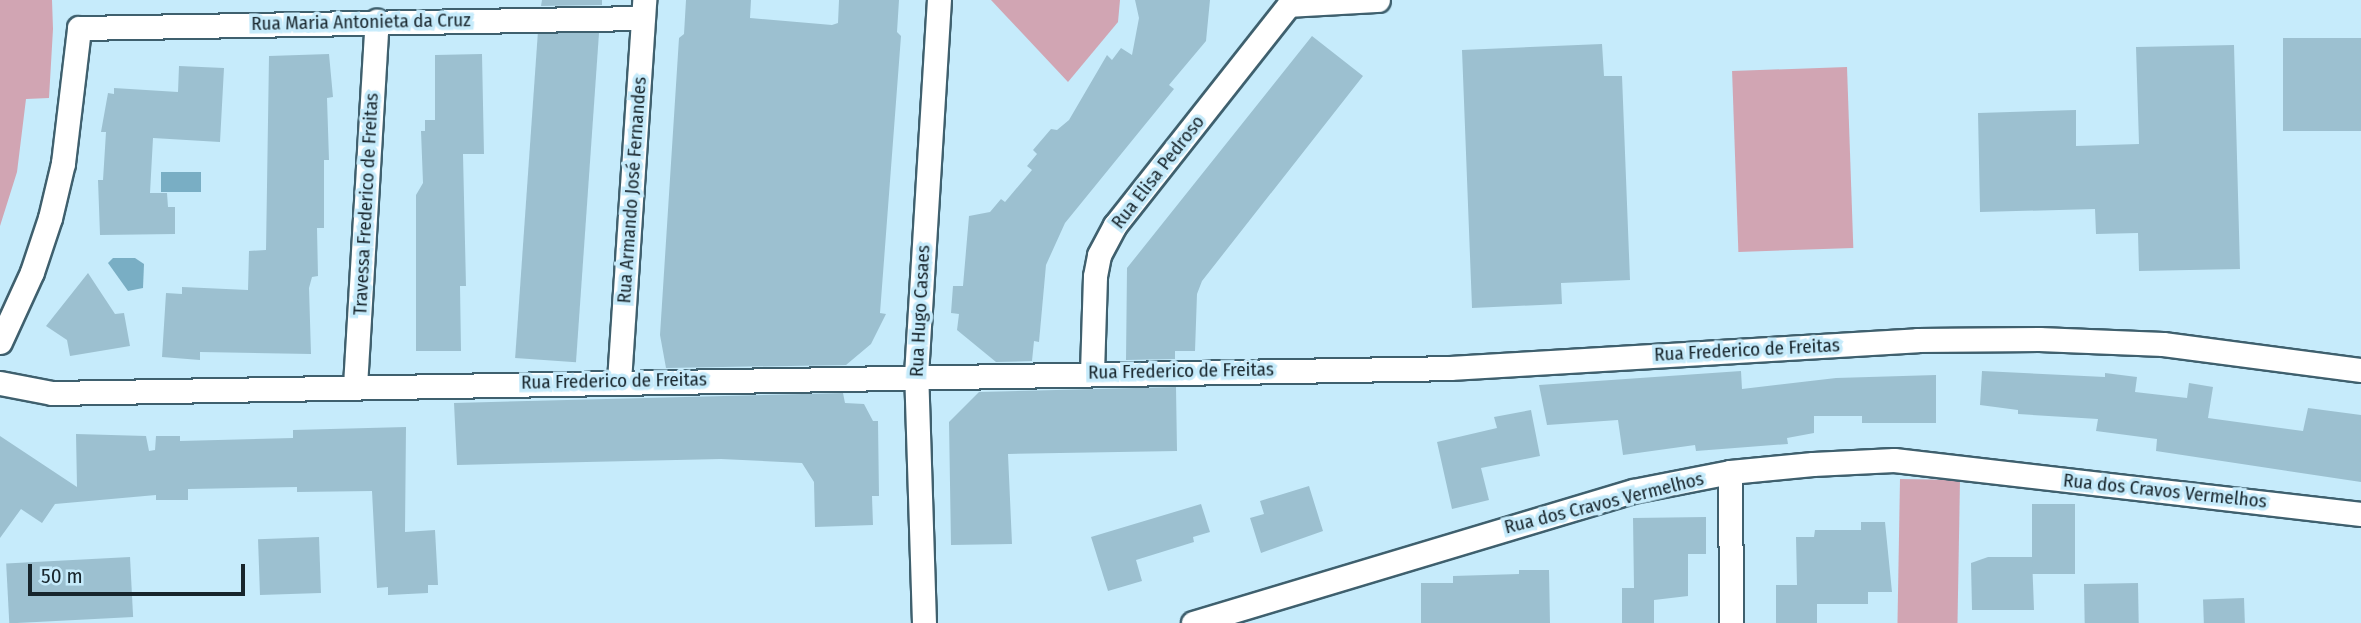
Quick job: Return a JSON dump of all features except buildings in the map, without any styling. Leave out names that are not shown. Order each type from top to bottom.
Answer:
[{"type":"street","name":"Rua Hugo Casaes","points":[[924,623],[916,375],[939,0]]},
{"type":"street","points":[[1287,3],[1378,0]]},
{"type":"street","name":"Rua Elisa Pedroso","points":[[1091,372],[1095,276],[1099,255],[1115,225],[1287,3]]},
{"type":"street","name":"Rua Maria Antonieta da Cruz","points":[[0,342],[32,272],[50,218],[63,163],[79,28],[377,21],[643,9]]},
{"type":"street","name":"Rua Armando José Fernandes","points":[[619,381],[643,9]]},
{"type":"street","name":"Travessa Frederico de Freitas","points":[[355,386],[377,21]]},
{"type":"street","name":"Rua Frederico de Freitas","points":[[0,383],[52,393],[916,375],[1450,368],[1917,340],[2039,338],[2163,344],[2361,370]]},
{"type":"street","name":"Rua dos Cravos Vermelhos","points":[[1193,623],[1633,491],[1730,472],[1894,460],[2361,514]]},
{"type":"street","points":[[1730,472],[1731,623]]},
{"type":"shaded area","points":[[0,0],[52,0],[53,29],[49,98],[26,99],[17,172],[0,226]]},
{"type":"shaded area","points":[[991,0],[1120,0],[1118,22],[1068,82]]},
{"type":"shaded area","points":[[1847,67],[1853,248],[1738,252],[1732,71]]},
{"type":"shaded area","points":[[1900,479],[1960,480],[1957,623],[1897,623]]},
{"type":"water","points":[[161,172],[201,172],[201,192],[161,192]]},
{"type":"water","points":[[113,258],[135,258],[144,264],[143,288],[128,291],[108,263]]}]
